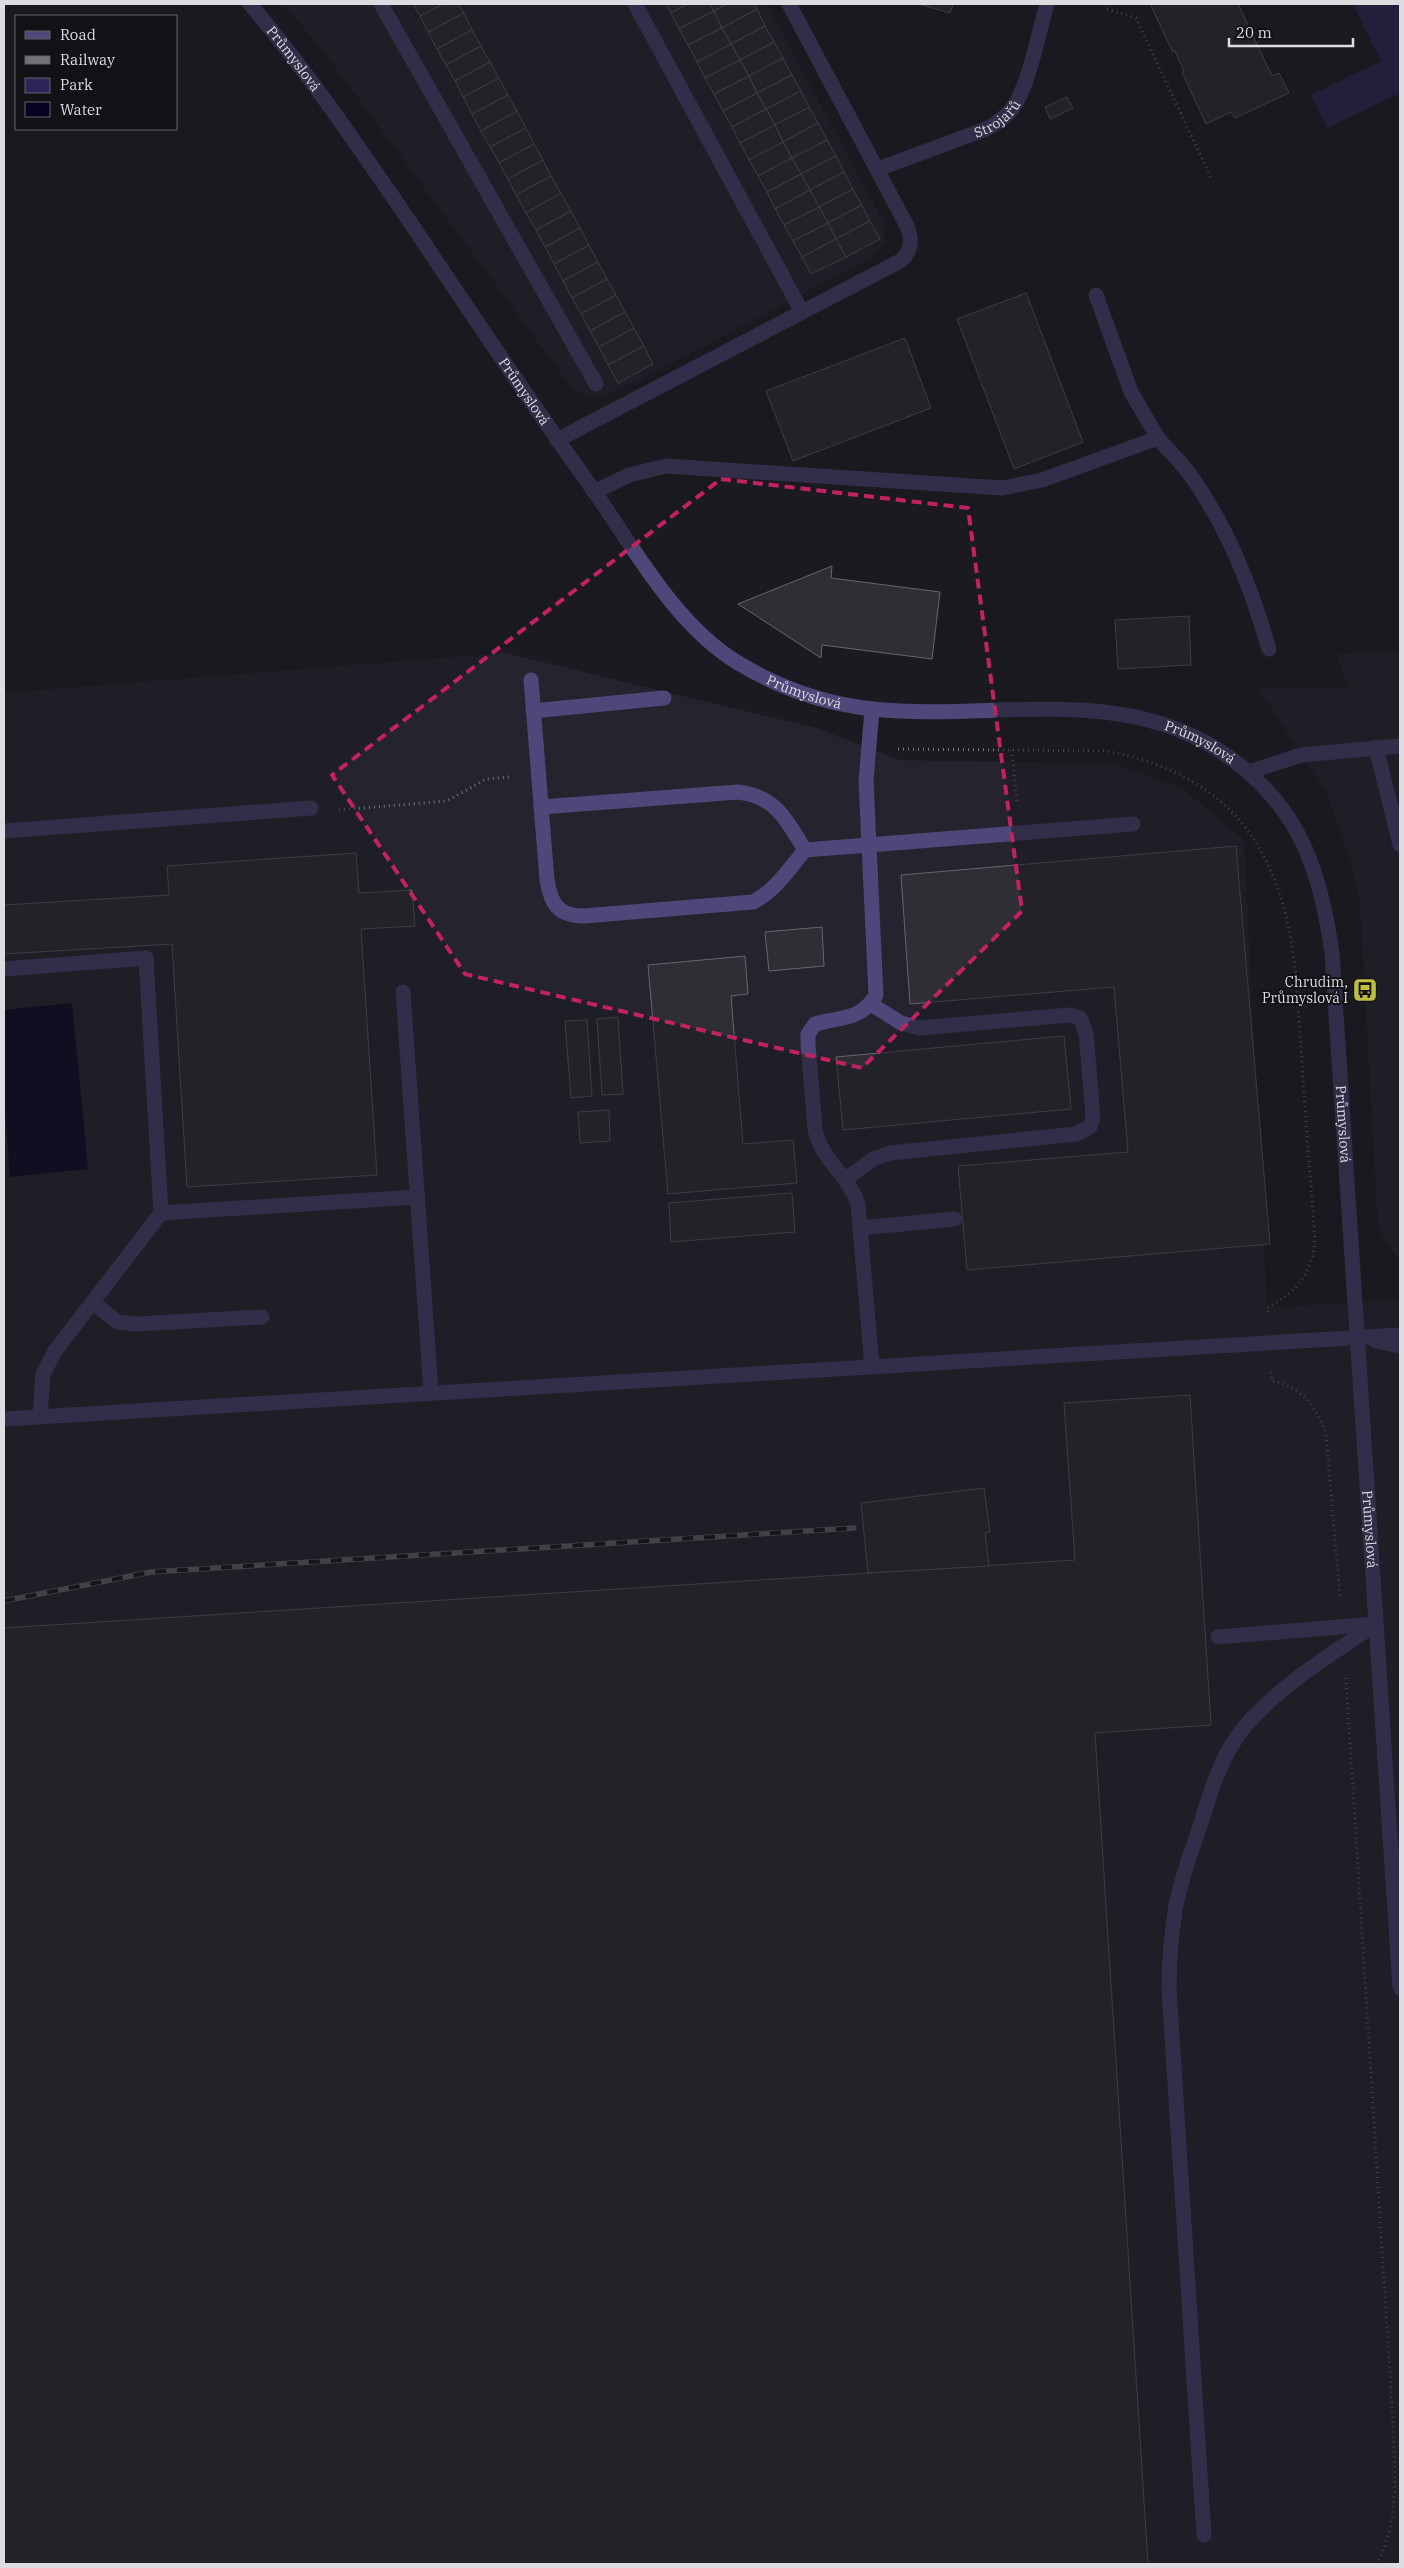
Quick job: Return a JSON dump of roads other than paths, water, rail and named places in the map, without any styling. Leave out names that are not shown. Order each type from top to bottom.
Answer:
[{"type":"street","name":"Průmyslová","points":[[250,4],[372,167],[557,440],[676,608],[709,642],[739,664],[813,697],[872,708],[1097,710],[1135,715],[1168,724],[1198,736],[1249,772],[1273,796],[1296,827],[1312,861],[1325,903],[1332,953],[1400,1988]]},
{"type":"street","points":[[381,4],[596,384]]},
{"type":"street","points":[[635,4],[802,312]]},
{"type":"street","points":[[557,440],[902,260],[909,253],[911,236],[878,169],[789,4]]},
{"type":"street","name":"Strojařů","points":[[878,169],[986,129],[999,122],[1011,110],[1022,87],[1047,4]]},
{"type":"street","points":[[1096,295],[1131,392],[1158,438],[1189,474],[1214,510],[1245,576],[1269,649]]},
{"type":"street","points":[[594,492],[629,475],[666,466],[1002,488],[1042,480],[1158,438]]},
{"type":"street","points":[[531,680],[547,880],[552,902],[557,910],[575,916],[753,902],[764,897],[805,850],[1133,824]]},
{"type":"street","points":[[533,711],[664,698]]},
{"type":"street","points":[[872,708],[866,789],[877,984],[876,995],[871,1004],[855,1016],[815,1024],[808,1034],[816,1136],[818,1142],[846,1179],[856,1200],[872,1367]]},
{"type":"street","points":[[1249,772],[1301,756],[1400,746]]},
{"type":"street","points":[[1376,747],[1400,846]]},
{"type":"street","points":[[541,807],[738,792],[751,793],[762,797],[779,811],[805,850]]},
{"type":"street","points":[[4,831],[311,808]]},
{"type":"street","points":[[4,969],[146,958],[161,1214],[48,1362],[43,1374],[40,1417]]},
{"type":"street","points":[[404,992],[432,1392]]},
{"type":"street","points":[[846,1179],[873,1159],[890,1153],[1076,1134],[1090,1127],[1093,1117],[1086,1033],[1080,1018],[1070,1016],[914,1028],[901,1023],[871,1004]]},
{"type":"street","points":[[161,1214],[417,1197]]},
{"type":"street","points":[[860,1228],[956,1218]]},
{"type":"street","points":[[93,1303],[118,1322],[137,1324],[262,1317]]},
{"type":"street","points":[[4,1419],[1400,1335]]},
{"type":"street","points":[[1358,1337],[1400,1346]]},
{"type":"street","points":[[1218,1637],[1376,1624]]},
{"type":"street","points":[[1204,2535],[1169,1990],[1170,1954],[1176,1906],[1217,1772],[1228,1750],[1248,1724],[1274,1698],[1316,1664],[1376,1624]]},
{"type":"water","points":[[72,1003],[88,1169],[10,1177],[4,1101],[4,1010]]},
{"type":"railway","points":[[4,1601],[151,1572],[854,1528]]},
{"type":"place","name":"Chrudim, Průmyslová I","points":[[1365,990]]}]
